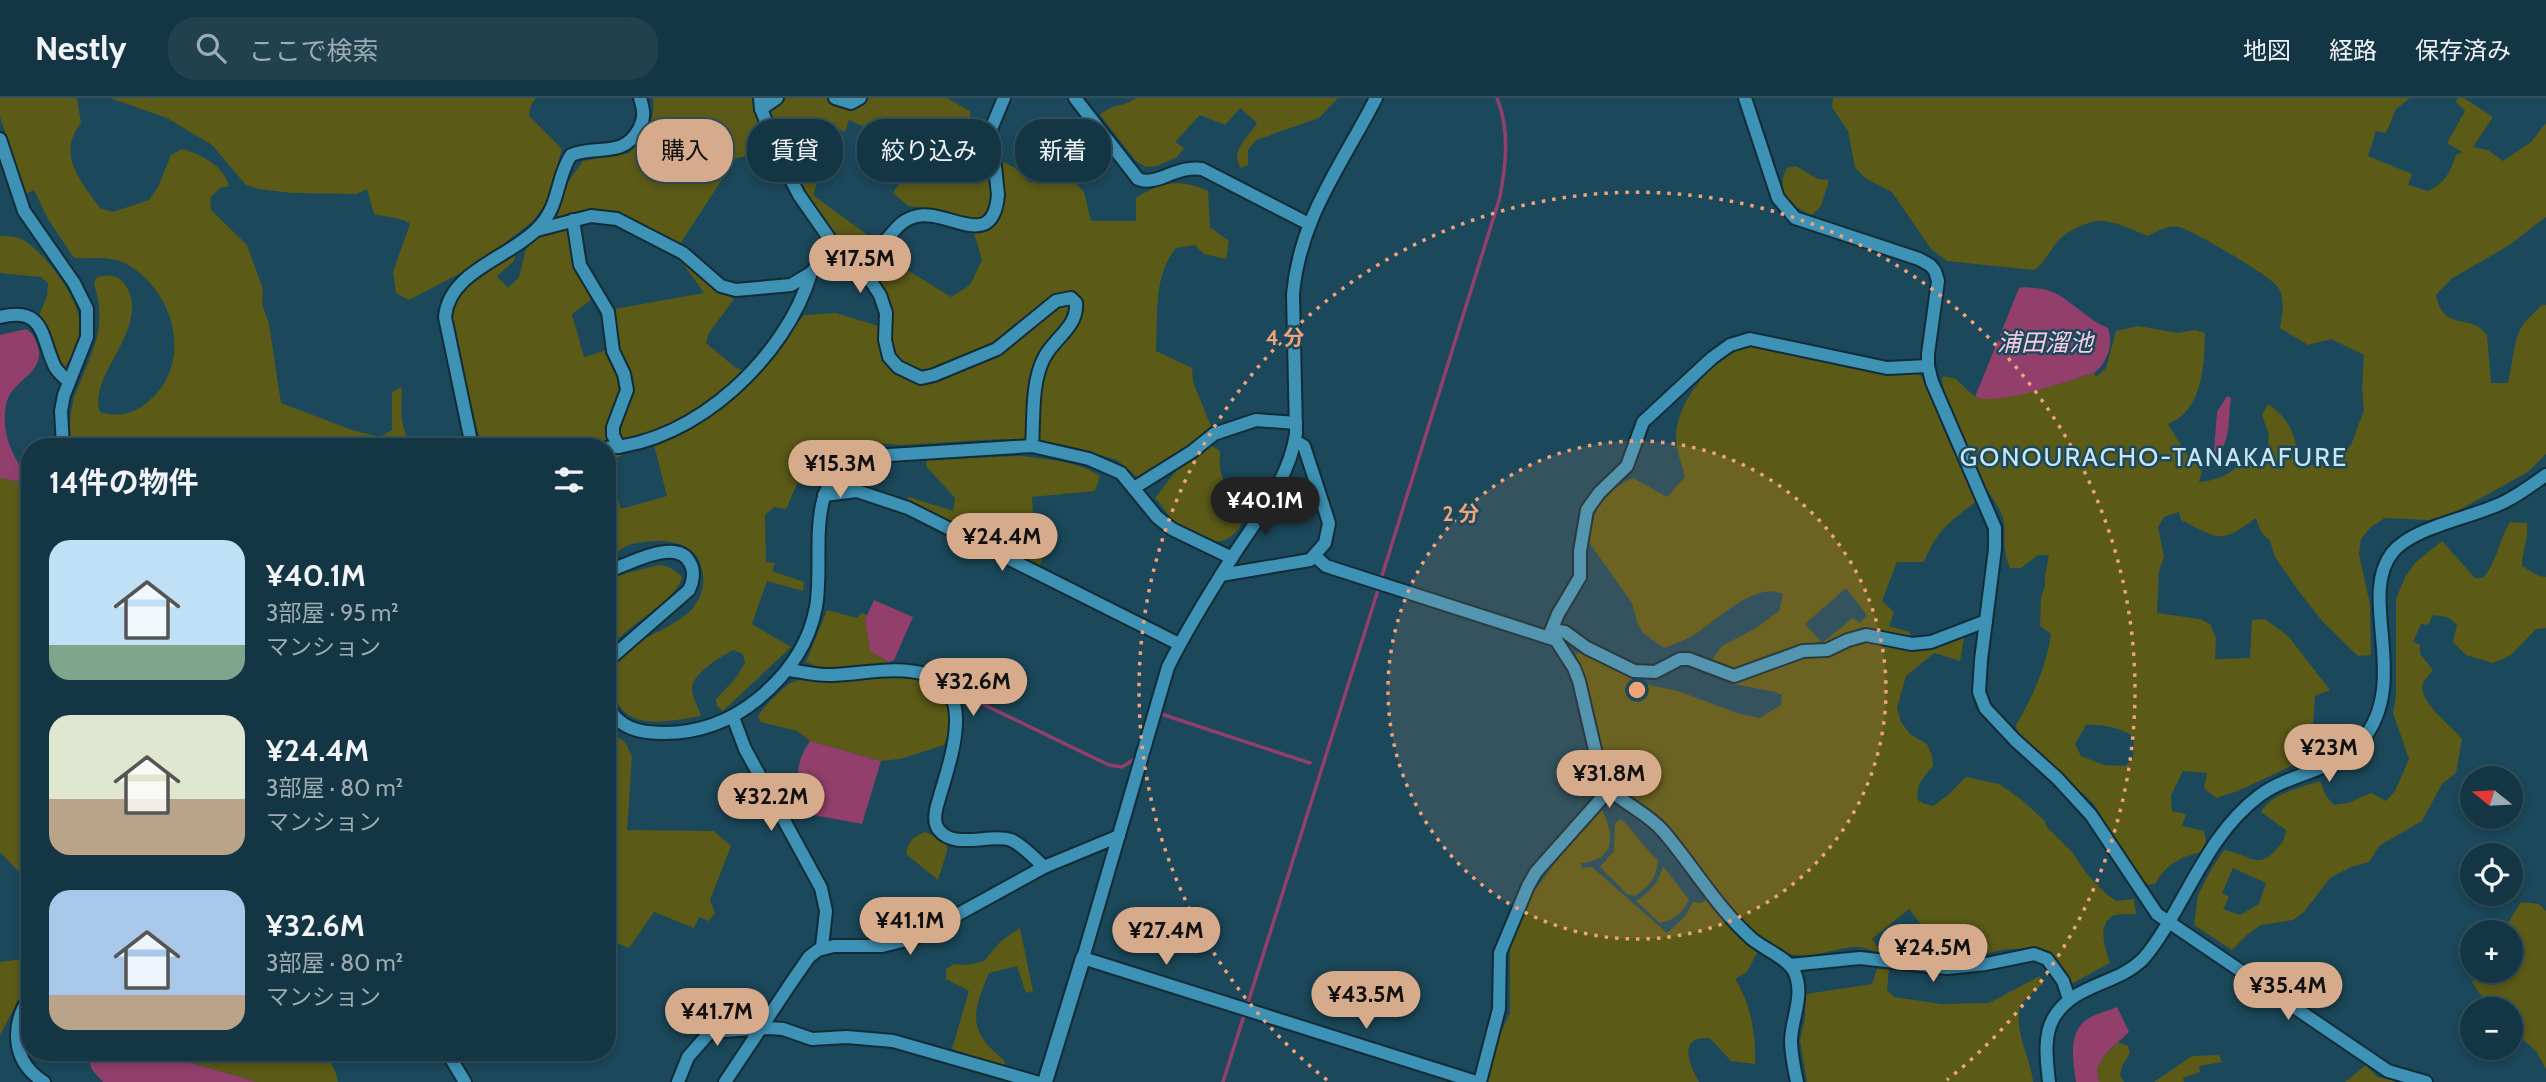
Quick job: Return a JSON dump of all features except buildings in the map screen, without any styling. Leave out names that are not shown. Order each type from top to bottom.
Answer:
[{"type":"street","points":[[470,438],[447,330],[446,307],[452,293],[468,278],[537,230],[553,210],[571,155],[617,149],[629,144],[645,114],[640,98]]},
{"type":"street","points":[[776,98],[761,103],[785,168],[799,195],[829,238],[831,254]]},
{"type":"street","points":[[835,98],[851,103],[860,98]]},
{"type":"street","points":[[853,264],[881,246],[905,219],[934,215],[971,228],[988,219],[997,205],[998,195],[991,129],[1004,98]]},
{"type":"street","points":[[1075,98],[1138,179],[1151,182],[1177,170],[1190,167],[1202,169],[1308,224]]},
{"type":"street","points":[[1045,1082],[1162,686],[1179,644],[1279,481],[1295,441],[1295,271],[1308,224],[1325,187],[1376,98]]},
{"type":"street","points":[[1745,98],[1778,198],[1795,218],[1919,259],[1935,271],[1938,292],[1928,366],[1949,425],[1994,528],[1995,549],[1979,691],[1985,708],[2091,815],[2107,836],[2143,897],[2157,914],[2388,1070],[2426,1082]]},
{"type":"street","points":[[0,139],[24,211],[85,301],[87,337],[61,411],[63,438]]},
{"type":"street","points":[[537,230],[591,216],[617,219],[683,253],[721,286],[736,290],[791,285],[810,273],[823,259],[837,254],[866,274],[880,295],[886,313],[889,357],[898,367],[921,378],[997,349],[1056,301],[1071,298],[1076,303],[1072,323],[1043,360],[1036,386],[1032,446]]},
{"type":"street","points":[[573,220],[580,265],[607,312],[613,351],[624,374],[627,390],[613,427],[613,438]]},
{"type":"street","points":[[616,447],[678,429],[731,392],[774,346],[807,285],[810,273]]},
{"type":"street","points":[[0,317],[23,315],[39,324],[54,367],[69,382]]},
{"type":"street","points":[[1550,633],[1580,576],[1581,543],[1591,502],[1627,466],[1643,422],[1730,345],[1750,339],[1887,368],[1928,366]]},
{"type":"street","points":[[1134,488],[1193,451],[1214,434],[1256,420],[1296,423]]},
{"type":"street","points":[[1221,575],[1310,560],[1325,543],[1329,523],[1304,446],[1295,441]]},
{"type":"street","points":[[616,718],[624,726],[643,733],[671,733],[696,729],[733,717],[761,697],[789,670],[806,639],[816,606],[827,485],[846,462],[858,457],[1032,446],[1089,458],[1121,473],[1157,517],[1172,529],[1232,558]]},
{"type":"street","points":[[2049,1082],[2047,1038],[2050,1026],[2069,999],[2081,990],[2122,976],[2135,966],[2153,946],[2219,835],[2239,813],[2261,794],[2336,762],[2362,741],[2379,710],[2385,676],[2381,575],[2392,553],[2411,537],[2506,502],[2546,475]]},
{"type":"street","points":[[824,495],[857,491],[908,508],[1179,644]]},
{"type":"street","points":[[616,569],[659,552],[669,552],[686,557],[692,572],[689,590],[616,653]]},
{"type":"street","points":[[1315,556],[1326,566],[1379,583],[1550,633],[1565,632],[1587,648],[1634,671],[1644,673],[1655,672],[1680,659],[1689,659],[1734,676],[1803,651],[1827,650],[1866,635],[1912,644],[1931,642],[1986,621]]},
{"type":"street","points":[[1550,633],[1564,652],[1579,681],[1600,770],[1609,790],[1662,829],[1732,919],[1753,940],[1790,965],[1799,996],[1791,1035],[1797,1082]]},
{"type":"street","points":[[789,670],[829,676],[886,671],[914,672],[940,681],[952,695],[957,714],[936,808],[936,826],[947,836],[958,839],[990,837],[1013,841],[1044,867]]},
{"type":"street","points":[[733,717],[745,749],[821,888],[826,911],[822,947]]},
{"type":"street","points":[[1083,958],[1478,1082],[1499,1009],[1500,953],[1528,886],[1536,873],[1609,790]]},
{"type":"street","points":[[725,1082],[809,957],[822,947],[882,946],[915,938],[1044,867],[1119,836]]},
{"type":"street","points":[[1790,965],[1860,958],[1947,968],[1986,964],[2034,954],[2050,962],[2063,981],[2069,999]]},
{"type":"street","points":[[21,1012],[16,1028],[21,1056]]},
{"type":"street","points":[[678,1082],[688,1057],[710,1032],[761,1028],[783,1029],[812,1039],[847,1037],[893,1041],[1037,1082]]},
{"type":"street","points":[[22,1061],[29,1071],[44,1082]]},
{"type":"street","points":[[452,1061],[465,1082]]},
{"type":"shaded area","points":[[0,98],[77,98],[81,123],[71,146],[74,167],[100,208],[113,212],[149,200],[158,187],[171,155],[182,149],[197,154],[217,167],[229,186],[220,188],[210,198],[211,210],[247,245],[263,289],[262,304],[269,324],[281,403],[352,430],[380,437],[392,430],[392,392],[402,387],[401,411],[408,438],[70,438],[75,393],[98,332],[98,297],[94,284],[97,277],[113,276],[123,282],[131,298],[132,310],[126,334],[100,388],[100,412],[120,415],[132,412],[149,401],[163,385],[171,366],[174,346],[172,326],[166,306],[155,288],[140,273],[117,260],[74,258],[48,219],[34,190],[25,194],[0,117]]},
{"type":"shaded area","points":[[110,98],[536,98],[531,105],[529,116],[562,149],[547,202],[533,221],[478,264],[409,300],[396,293],[393,272],[410,224],[404,220],[374,214],[367,189],[357,194],[292,193],[246,185],[212,145],[167,118]]},
{"type":"shaded area","points":[[653,98],[947,98],[970,111],[971,119],[857,119],[857,124],[849,120],[845,132],[843,119],[747,119],[747,156],[736,158],[733,163],[733,119],[652,119]]},
{"type":"shaded area","points":[[1136,98],[1338,98],[1319,118],[1256,140],[1248,150],[1248,165],[1241,168],[1238,150],[1257,123],[1240,108],[1225,125],[1200,115],[1175,142],[1184,148],[1177,157],[1157,166],[1146,167],[1136,161],[1111,129],[1111,119],[1103,119],[1100,115]]},
{"type":"shaded area","points":[[1833,98],[2410,98],[2396,109],[2386,133],[2376,131],[2368,156],[2412,174],[2408,185],[2428,191],[2443,181],[2456,155],[2462,152],[2447,143],[2465,111],[2456,102],[2458,98],[2464,98],[2493,117],[2473,147],[2488,150],[2503,161],[2531,142],[2546,123],[2546,217],[2508,246],[2451,279],[2436,295],[2445,314],[2481,328],[2487,335],[2491,383],[2508,383],[2521,328],[2542,305],[2546,305],[2546,454],[2528,472],[2452,514],[2429,520],[2385,518],[2371,527],[2361,539],[2359,554],[2370,605],[2371,655],[2358,656],[2323,622],[2275,557],[2270,541],[2261,532],[2256,518],[2226,536],[2204,532],[2181,520],[2179,512],[2164,517],[2158,527],[2164,557],[2159,571],[2157,613],[2200,619],[2210,624],[2216,638],[2215,659],[2250,658],[2252,620],[2265,619],[2288,636],[2330,690],[2315,696],[2312,739],[2298,743],[2300,762],[2238,791],[2216,798],[2204,788],[2207,773],[2183,771],[2171,795],[2172,811],[2186,814],[2182,826],[2204,831],[2206,841],[2202,852],[2174,862],[2155,884],[2148,885],[2138,874],[2111,835],[2094,804],[2018,734],[2016,725],[2038,681],[2051,634],[2040,626],[2041,597],[2049,555],[2038,555],[2021,568],[2010,568],[2005,553],[2002,515],[1982,482],[1957,428],[1946,396],[1943,376],[1956,379],[1975,397],[2033,391],[2094,373],[2096,377],[2106,368],[2116,331],[2138,326],[2178,333],[2195,330],[2205,333],[2202,373],[2195,398],[2180,417],[2168,424],[2185,452],[2202,471],[2199,482],[2224,476],[2244,461],[2257,466],[2266,461],[2269,435],[2262,415],[2268,404],[2283,417],[2292,431],[2299,466],[2332,464],[2351,445],[2364,410],[2364,355],[2331,339],[2308,345],[2280,328],[2280,290],[2271,280],[2230,253],[2179,227],[2159,230],[2148,236],[2113,223],[2090,222],[2062,238],[2034,270],[1947,261],[1931,249],[1892,192],[1865,178],[1855,167],[1848,131],[1832,107]],"holes":[[[2086,725],[2105,726],[2134,737],[2133,759],[2125,766],[2104,765],[2081,756],[2075,744]]]},
{"type":"shaded area","points":[[637,144],[637,182],[720,182],[680,244],[619,215],[593,211],[579,213],[575,268],[591,300],[572,314],[584,357],[607,350],[603,311],[704,293],[684,265],[687,263],[711,286],[734,299],[709,333],[706,343],[736,368],[756,375],[804,315],[836,313],[891,330],[891,302],[881,282],[837,243],[800,190],[788,182],[816,182],[813,195],[877,242],[870,247],[951,297],[970,285],[982,260],[971,223],[925,208],[908,206],[893,193],[900,182],[1001,182],[1001,162],[1015,168],[1015,182],[1074,182],[1084,192],[1091,221],[1136,221],[1136,198],[1163,185],[1180,183],[1208,191],[1210,227],[1229,241],[1226,259],[1204,254],[1195,245],[1176,248],[1163,271],[1160,283],[1156,351],[1192,368],[1193,382],[1212,429],[1154,469],[1137,477],[1117,460],[1049,442],[1000,439],[902,445],[874,443],[841,453],[817,482],[797,484],[786,509],[774,507],[765,515],[766,562],[775,563],[772,571],[804,582],[803,591],[767,581],[752,624],[791,647],[723,711],[717,706],[716,699],[735,679],[745,663],[743,654],[733,650],[708,666],[693,683],[692,692],[701,716],[656,722],[634,718],[625,712],[616,699],[616,662],[636,644],[684,616],[698,601],[703,583],[698,559],[684,546],[653,541],[632,544],[616,553],[616,493],[621,509],[667,496],[652,437],[621,442],[621,456],[616,458],[616,438],[479,438],[451,320],[455,301],[462,292],[505,258],[515,256],[514,261],[497,276],[508,288],[519,277],[526,249],[557,217],[568,182],[583,161],[629,153]]},
{"type":"shaded area","points":[[1796,166],[1818,179],[1829,180],[1821,206],[1812,215],[1791,203],[1784,191],[1783,176],[1787,168]]},
{"type":"shaded area","points":[[0,236],[21,239],[31,245],[51,266],[69,292],[79,317],[80,328],[74,350],[64,369],[59,366],[52,339],[39,316],[47,296],[48,283],[41,277],[0,273]]},
{"type":"shaded area","points":[[1752,342],[1921,376],[1978,500],[1940,533],[1924,562],[1897,562],[1882,601],[1894,612],[1889,626],[1910,632],[1909,651],[1916,651],[1961,634],[1964,638],[1960,661],[1934,653],[1906,676],[1897,708],[1901,722],[1910,734],[1927,744],[1933,766],[1919,786],[1918,800],[1933,806],[1966,777],[1999,784],[2022,800],[2045,821],[2046,826],[2072,852],[2087,874],[2106,894],[2117,901],[2134,899],[2136,914],[2115,915],[2105,925],[2104,938],[2110,963],[2071,984],[2051,952],[2042,949],[2006,949],[1963,959],[1944,959],[1932,949],[1933,939],[1909,909],[1872,939],[1880,950],[1879,953],[1858,947],[1812,955],[1784,952],[1763,942],[1745,927],[1714,891],[1658,816],[1618,789],[1607,777],[1576,655],[1580,651],[1644,684],[1678,691],[1740,714],[1760,718],[1781,705],[1782,695],[1775,692],[1729,683],[1711,661],[1722,646],[1756,628],[1779,611],[1783,594],[1772,591],[1748,597],[1691,636],[1664,648],[1643,633],[1632,603],[1588,541],[1596,511],[1606,496],[1622,483],[1633,478],[1667,497],[1685,477],[1676,440],[1684,405],[1692,391],[1713,367]],"holes":[[[1846,588],[1867,615],[1860,623],[1853,618],[1822,643],[1805,624]]]},
{"type":"shaded area","points":[[1211,445],[1220,451],[1222,478],[1230,490],[1253,504],[1236,532],[1221,541],[1206,540],[1183,528],[1155,498],[1180,466]]},
{"type":"shaded area","points":[[1020,456],[1072,464],[1100,476],[1095,491],[1032,497],[1035,548],[1046,553],[1038,568],[906,500],[909,497],[953,511],[955,498],[926,466],[927,460]]},
{"type":"shaded area","points":[[0,478],[19,482],[21,480],[21,874],[0,852]]},
{"type":"shaded area","points":[[2510,522],[2527,523],[2522,566],[2546,577],[2546,628],[2536,629],[2511,655],[2493,663],[2466,655],[2453,642],[2457,624],[2447,617],[2433,615],[2428,625],[2421,624],[2413,642],[2420,645],[2420,654],[2433,670],[2424,682],[2425,698],[2462,739],[2456,773],[2442,784],[2422,821],[2379,846],[2369,862],[2351,867],[2330,878],[2304,912],[2293,920],[2261,925],[2232,950],[2194,925],[2198,895],[2224,850],[2257,860],[2269,856],[2282,843],[2286,830],[2261,812],[2271,800],[2320,781],[2326,796],[2334,805],[2348,803],[2371,793],[2386,801],[2395,791],[2409,759],[2393,713],[2396,696],[2396,599],[2405,577],[2415,563],[2442,541],[2475,578],[2483,578],[2492,565]],"holes":[[[2233,868],[2266,883],[2259,904],[2240,915],[2223,909],[2229,897],[2222,893]]]},
{"type":"shaded area","points":[[659,565],[672,569],[682,577],[671,595],[616,640],[616,576]]},
{"type":"shaded area","points":[[827,610],[857,618],[862,613],[867,615],[865,620],[870,651],[889,662],[894,675],[923,681],[943,694],[950,714],[944,745],[900,759],[881,761],[810,741],[797,731],[761,722],[758,717],[760,714],[784,688],[795,681],[815,678],[818,667],[806,662]]},
{"type":"shaded area","points":[[616,736],[625,742],[632,757],[627,830],[714,831],[731,846],[710,900],[715,913],[709,921],[699,917],[694,928],[654,912],[629,948],[616,943]]},
{"type":"shaded area","points":[[1602,810],[1609,828],[1610,845],[1601,857],[1581,863],[1582,868],[1592,867],[1667,933],[1685,916],[1693,902],[1702,903],[1707,898],[1758,951],[1747,972],[1735,979],[1751,1020],[1755,1064],[1731,1061],[1710,1038],[1700,1039],[1689,1046],[1689,1060],[1699,1082],[1486,1082],[1498,1039],[1510,1013],[1510,943],[1533,893],[1558,859]]},
{"type":"shaded area","points":[[1621,819],[1658,860],[1652,881],[1635,896],[1627,894],[1600,867],[1614,851],[1615,823]]},
{"type":"shaded area","points":[[925,832],[947,843],[938,880],[906,854],[912,840]]},
{"type":"shaded area","points":[[1663,866],[1689,900],[1678,915],[1660,923],[1636,901],[1653,887]]},
{"type":"shaded area","points":[[2523,902],[2539,904],[2546,911],[2546,1069],[2536,1051],[2523,1040],[2523,997],[2482,997],[2473,983],[2523,983],[2523,920],[2510,920],[2519,906],[2523,906]]},
{"type":"shaded area","points":[[1020,928],[1033,991],[1026,993],[1017,966],[989,973],[977,1011],[979,1030],[984,1040],[1004,1060],[1005,1065],[1001,1067],[952,1049],[969,991],[946,979],[946,969],[954,964],[967,965],[984,961],[1001,941]]},
{"type":"shaded area","points":[[21,959],[21,995],[0,1035],[0,962]]},
{"type":"shaded area","points":[[1877,969],[1889,969],[1887,990],[1894,997],[1942,1004],[1989,1003],[2040,976],[2043,984],[2024,1000],[2019,1011],[2020,1031],[2033,1082],[1807,1082],[1800,1041],[1806,994],[1872,984]]},
{"type":"shaded area","points":[[2118,1042],[2128,1046],[2130,1053],[2120,1075],[2124,1082],[2100,1082],[2097,1070],[2099,1065]]},
{"type":"shaded area","points":[[2219,1055],[2222,1062],[2199,1066],[2200,1072],[2183,1078],[2184,1082],[2154,1082],[2192,1056]]},
{"type":"shaded area","points":[[186,1061],[328,1061],[338,1082],[258,1082]]},
{"type":"shaded area","points":[[2366,1065],[2377,1077],[2404,1082],[2345,1082]]},
{"type":"water","name":"浦田溜池","points":[[2019,288],[2045,289],[2057,294],[2108,328],[2110,347],[2106,359],[2094,373],[2051,386],[2001,398],[1975,397]]},
{"type":"water","points":[[26,329],[34,336],[38,347],[37,363],[11,393],[5,411],[8,440],[21,467],[20,482],[0,478],[0,335]]},
{"type":"water","points":[[2227,396],[2231,398],[2228,429],[2225,443],[2217,456],[2214,451],[2217,412]]},
{"type":"water","points":[[874,600],[913,617],[894,660],[889,662],[870,651],[865,620]]},
{"type":"water","points":[[810,741],[881,761],[862,824],[808,814],[798,786],[798,768]]},
{"type":"water","points":[[2117,1007],[2129,1032],[2101,1061],[2098,1068],[2100,1082],[2076,1082],[2073,1047],[2077,1031],[2089,1018]]},
{"type":"water","points":[[90,1061],[186,1061],[258,1082],[103,1082],[90,1065]]},
{"type":"waterway","points":[[1381,579],[1500,197],[1506,147],[1504,122],[1497,98]]},
{"type":"waterway","points":[[1223,1082],[1379,587]]},
{"type":"waterway","points":[[968,697],[1109,765],[1122,767],[1136,758]]},
{"type":"waterway","points":[[1161,714],[1310,763]]},
{"type":"district","name":"GONOURACHO-TANAKAFURE","points":[[2154,457]]}]
